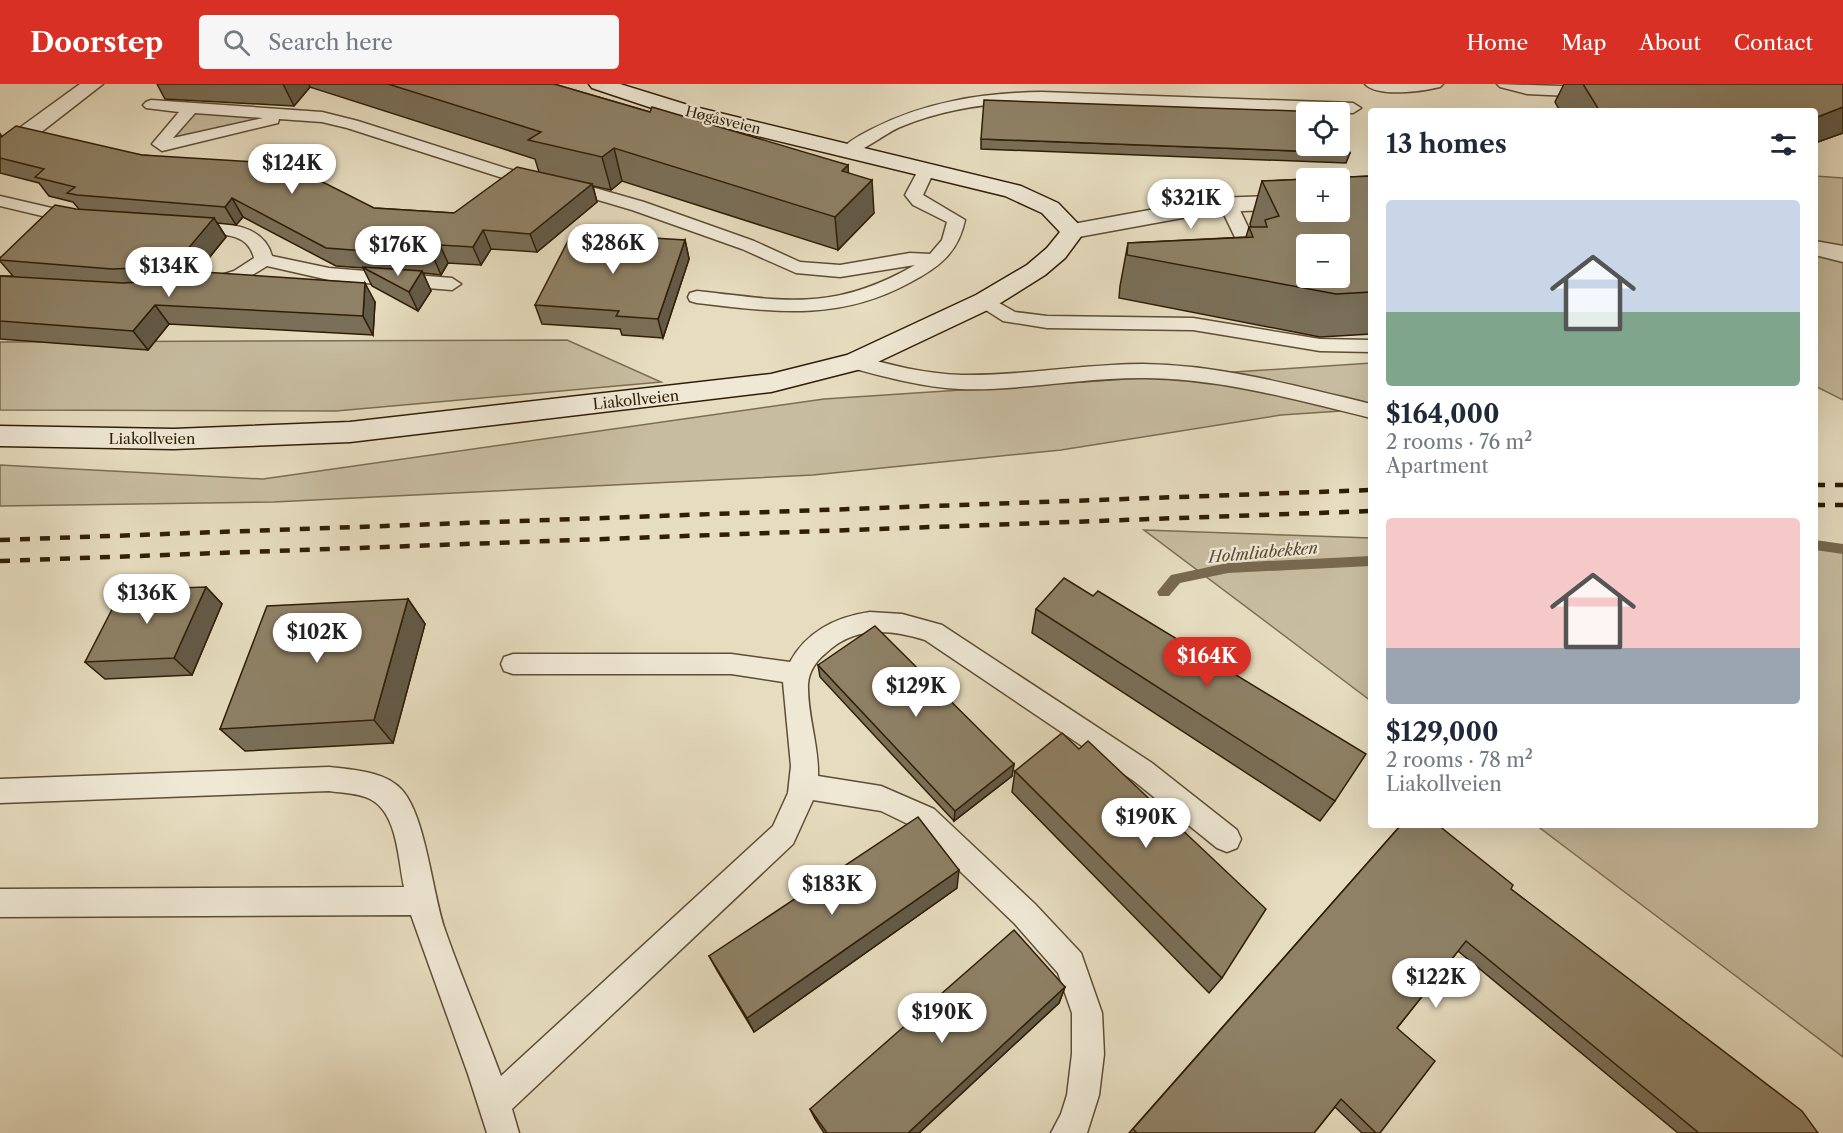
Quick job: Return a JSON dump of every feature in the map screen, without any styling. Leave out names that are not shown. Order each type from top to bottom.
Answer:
[{"type":"street","points":[[0,153],[93,84]]},
{"type":"street","name":"Høgåsveien","points":[[599,84],[684,111],[927,169],[1030,197],[1050,208],[1073,231]]},
{"type":"street","points":[[1073,231],[1228,204],[1296,202]]},
{"type":"street","name":"Liakollveien","points":[[0,436],[186,439],[350,432],[742,388],[796,378],[855,362],[985,301],[1036,270],[1056,253],[1073,231]]},
{"type":"street","points":[[1818,249],[1843,254]]},
{"type":"lane","points":[[1373,84],[1410,89],[1436,84]]},
{"type":"lane","points":[[1505,84],[1527,89],[1604,93]]},
{"type":"lane","points":[[848,151],[881,129],[904,119],[996,98],[1213,96],[1353,108]]},
{"type":"lane","points":[[151,105],[322,117],[352,124],[515,176],[602,194],[748,244],[796,267],[840,271],[910,259],[935,260]]},
{"type":"lane","points":[[191,108],[160,144],[162,146],[291,115]]},
{"type":"lane","points":[[698,297],[787,307],[828,307],[888,288],[935,260],[952,241],[956,220],[919,201],[914,195],[927,169]]},
{"type":"lane","points":[[0,201],[64,218],[90,221]]},
{"type":"lane","points":[[1228,204],[1253,256]]},
{"type":"lane","points":[[172,226],[239,232],[257,241],[263,248],[264,260]]},
{"type":"lane","points":[[192,289],[240,275],[264,260],[329,274],[452,284]]},
{"type":"lane","points":[[985,301],[1010,317],[1047,322],[1193,324],[1320,345],[1368,346]]},
{"type":"lane","points":[[855,362],[903,375],[975,382],[1074,374],[1182,372],[1226,377],[1368,410]]},
{"type":"lane","points":[[0,791],[328,779],[362,783],[378,788],[394,800],[404,820],[421,901],[499,1118],[783,835],[797,812],[804,787],[807,759],[795,689],[797,674],[805,658],[821,641],[844,625],[879,620],[912,625],[933,632],[1143,772],[1227,839]]},
{"type":"lane","points":[[513,664],[731,664],[797,674]]},
{"type":"lane","points":[[804,787],[870,795],[909,808],[924,818],[1025,914],[1070,964],[1087,1013],[1088,1054],[1083,1095],[1075,1123],[1067,1133]]},
{"type":"lane","points":[[0,903],[421,901]]},
{"type":"shaded area","points":[[193,112],[267,118],[180,141],[170,137]]},
{"type":"shaded area","points":[[1818,176],[1843,178],[1843,400],[1818,388]]},
{"type":"shaded area","points":[[567,340],[661,382],[336,411],[0,410],[0,342]]},
{"type":"shaded area","points":[[1368,363],[1368,409],[1281,415],[1061,450],[813,475],[274,502],[0,506],[0,465],[263,479],[824,399]]},
{"type":"shaded area","points":[[1144,530],[1368,538],[1368,699]]},
{"type":"shaded area","points":[[1818,545],[1843,545],[1843,1057],[1540,828],[1818,828]]},
{"type":"building","points":[[388,84],[554,84],[650,112],[652,107],[848,165],[842,171],[872,180],[835,217],[614,148],[602,157],[528,140],[541,132]]},
{"type":"building","points":[[1583,84],[1843,84],[1843,107],[1818,117],[1818,108],[1598,108]]},
{"type":"building","points":[[984,100],[1296,111],[1296,151],[981,139]]},
{"type":"building","points":[[16,126],[142,155],[258,162],[255,165],[295,168],[374,208],[454,213],[517,167],[592,184],[530,234],[483,230],[473,247],[440,245],[433,256],[326,248],[232,198],[225,207],[67,193],[75,187],[35,177],[44,169],[0,158],[0,138]]},
{"type":"building","points":[[1368,176],[1368,292],[1336,294],[1304,288],[1350,288],[1350,234],[1296,234],[1296,287],[1127,255],[1128,243],[1253,237],[1249,227],[1267,227],[1265,220],[1279,216],[1262,181],[1296,179],[1296,222],[1350,222],[1350,177]]},
{"type":"building","points":[[55,205],[76,209],[214,218],[175,264],[163,267],[112,269],[0,260]]},
{"type":"building","points":[[572,233],[685,240],[658,319],[616,316],[619,311],[535,305]]},
{"type":"building","points":[[362,267],[422,271],[409,292]]},
{"type":"building","points":[[203,272],[365,283],[363,316],[155,305],[133,331],[0,321],[0,276],[123,283],[157,281]]},
{"type":"building","points":[[1064,578],[1093,596],[1098,591],[1366,754],[1335,801],[1036,609]]},
{"type":"building","points":[[206,587],[174,658],[85,662],[122,590]]},
{"type":"building","points":[[408,599],[374,720],[220,729],[267,606]]},
{"type":"building","points":[[875,626],[1014,764],[955,811],[818,665]]},
{"type":"building","points":[[1062,733],[1079,749],[1088,741],[1266,909],[1222,978],[1015,771]]},
{"type":"building","points":[[918,817],[959,870],[747,1018],[709,956]]},
{"type":"building","points":[[1398,828],[1442,828],[1513,885],[1511,889],[1802,1111],[1818,1133],[1699,1133],[1466,941],[1397,1028],[1435,1061],[1380,1133],[1376,1133],[1341,1099],[1314,1133],[1137,1133],[1133,1129]]},
{"type":"building","points":[[1014,930],[1065,987],[908,1133],[827,1133],[810,1109]]},
{"type":"waterway","name":"Holmliabekken","points":[[1818,545],[1843,549]]},
{"type":"waterway","name":"Holmliabekken","points":[[1164,592],[1176,579],[1228,568],[1368,561]]},
{"type":"railway","points":[[1818,485],[1843,485]]},
{"type":"railway","points":[[0,540],[1368,490]]},
{"type":"railway","points":[[1818,505],[1843,505]]},
{"type":"railway","points":[[0,561],[1368,511]]}]
